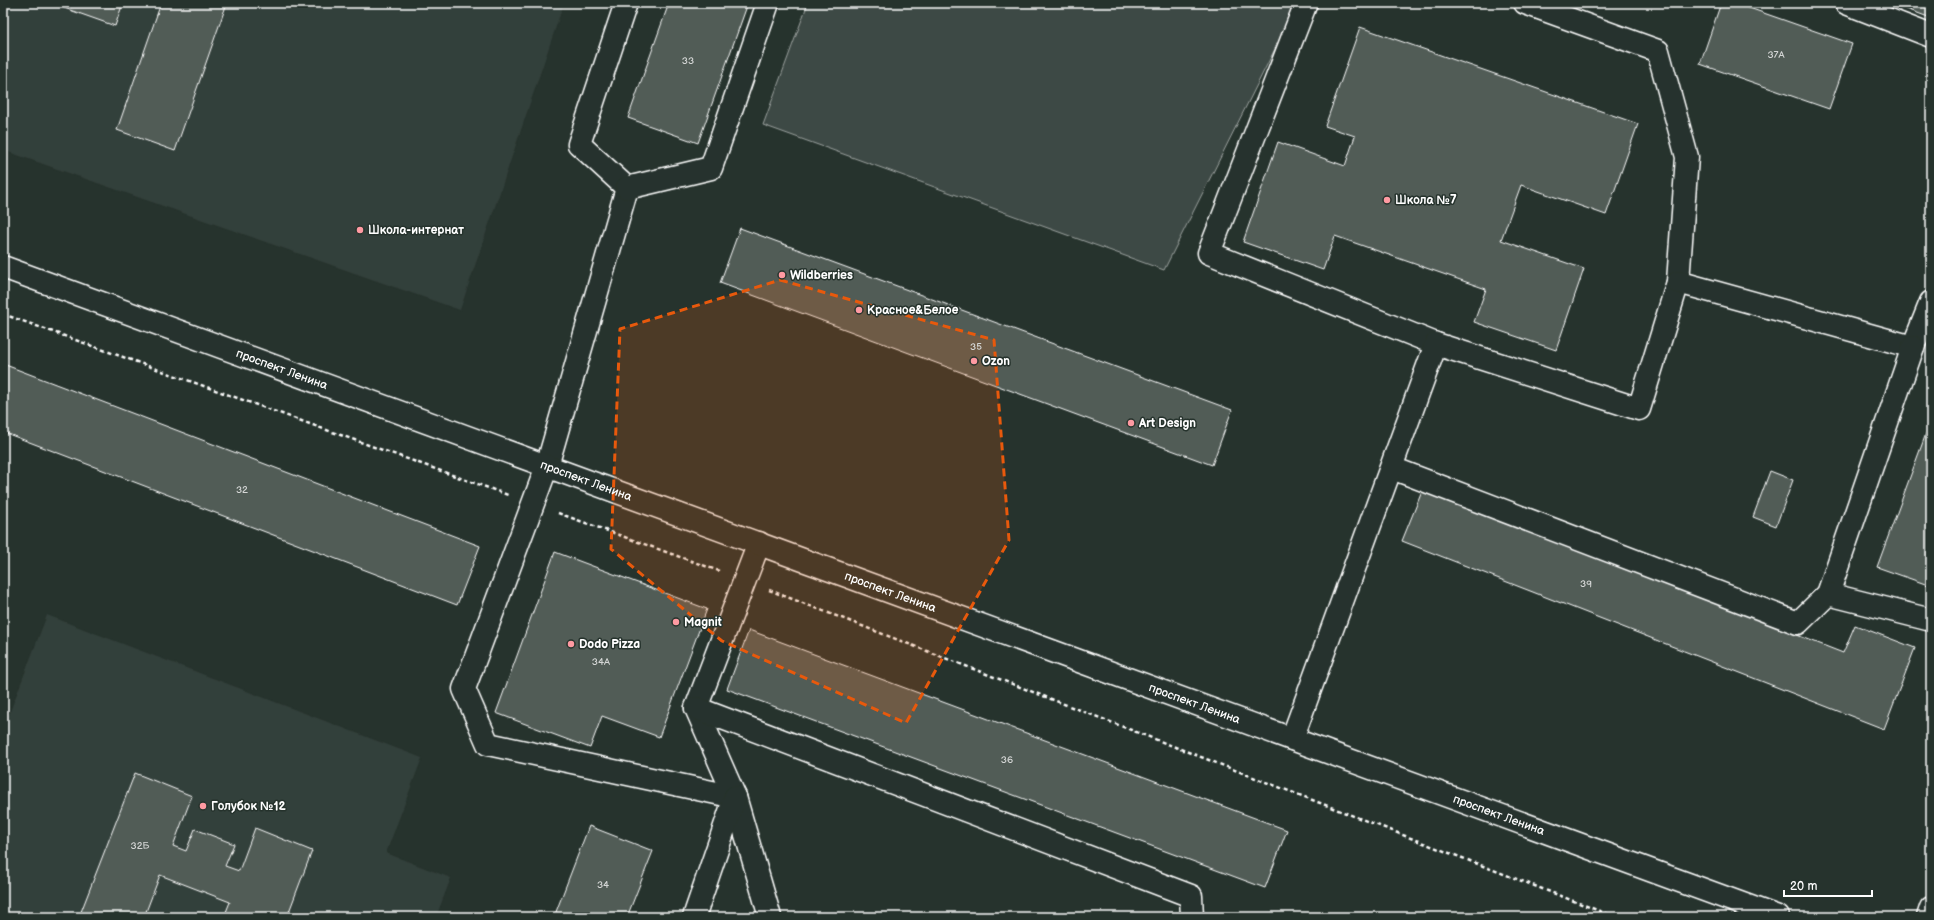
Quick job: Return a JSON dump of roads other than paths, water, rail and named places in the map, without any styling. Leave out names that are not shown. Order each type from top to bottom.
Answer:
[{"type":"street","points":[[626,3],[579,144],[626,188]]},
{"type":"street","points":[[626,188],[711,168],[768,3]]},
{"type":"street","points":[[1306,3],[1209,253],[1436,344],[1639,409],[1678,282],[1687,157],[1658,51],[1525,3]]},
{"type":"street","points":[[1846,3],[1931,36]]},
{"type":"street","points":[[626,188],[547,466],[464,689],[488,744],[735,797]]},
{"type":"street","name":"проспект Ленина","points":[[3,266],[1778,917]]},
{"type":"street","points":[[1678,282],[1913,347]]},
{"type":"street","points":[[1392,468],[1798,623],[1828,594],[1913,347],[1931,302]]},
{"type":"street","points":[[1292,739],[1436,344]]},
{"type":"street","points":[[759,543],[696,708],[735,797],[770,917]]},
{"type":"street","points":[[1828,594],[1931,620]]},
{"type":"street","points":[[696,708],[1191,896],[1192,917]]},
{"type":"street","points":[[694,917],[735,797]]},
{"type":"street","points":[[1928,917],[1931,908]]},
{"type":"place","name":"Школа №7","points":[[1387,200]]},
{"type":"place","name":"Школа-интернат","points":[[360,230]]},
{"type":"place","name":"Wildberries","points":[[782,275]]},
{"type":"place","name":"Красное&Белое","points":[[859,310]]},
{"type":"place","name":"Ozon","points":[[974,361]]},
{"type":"place","name":"Art Design","points":[[1131,423]]},
{"type":"place","name":"Magnit","points":[[676,622]]},
{"type":"place","name":"Dodo Pizza","points":[[571,644]]},
{"type":"place","name":"Голубок №12","points":[[203,806]]}]
